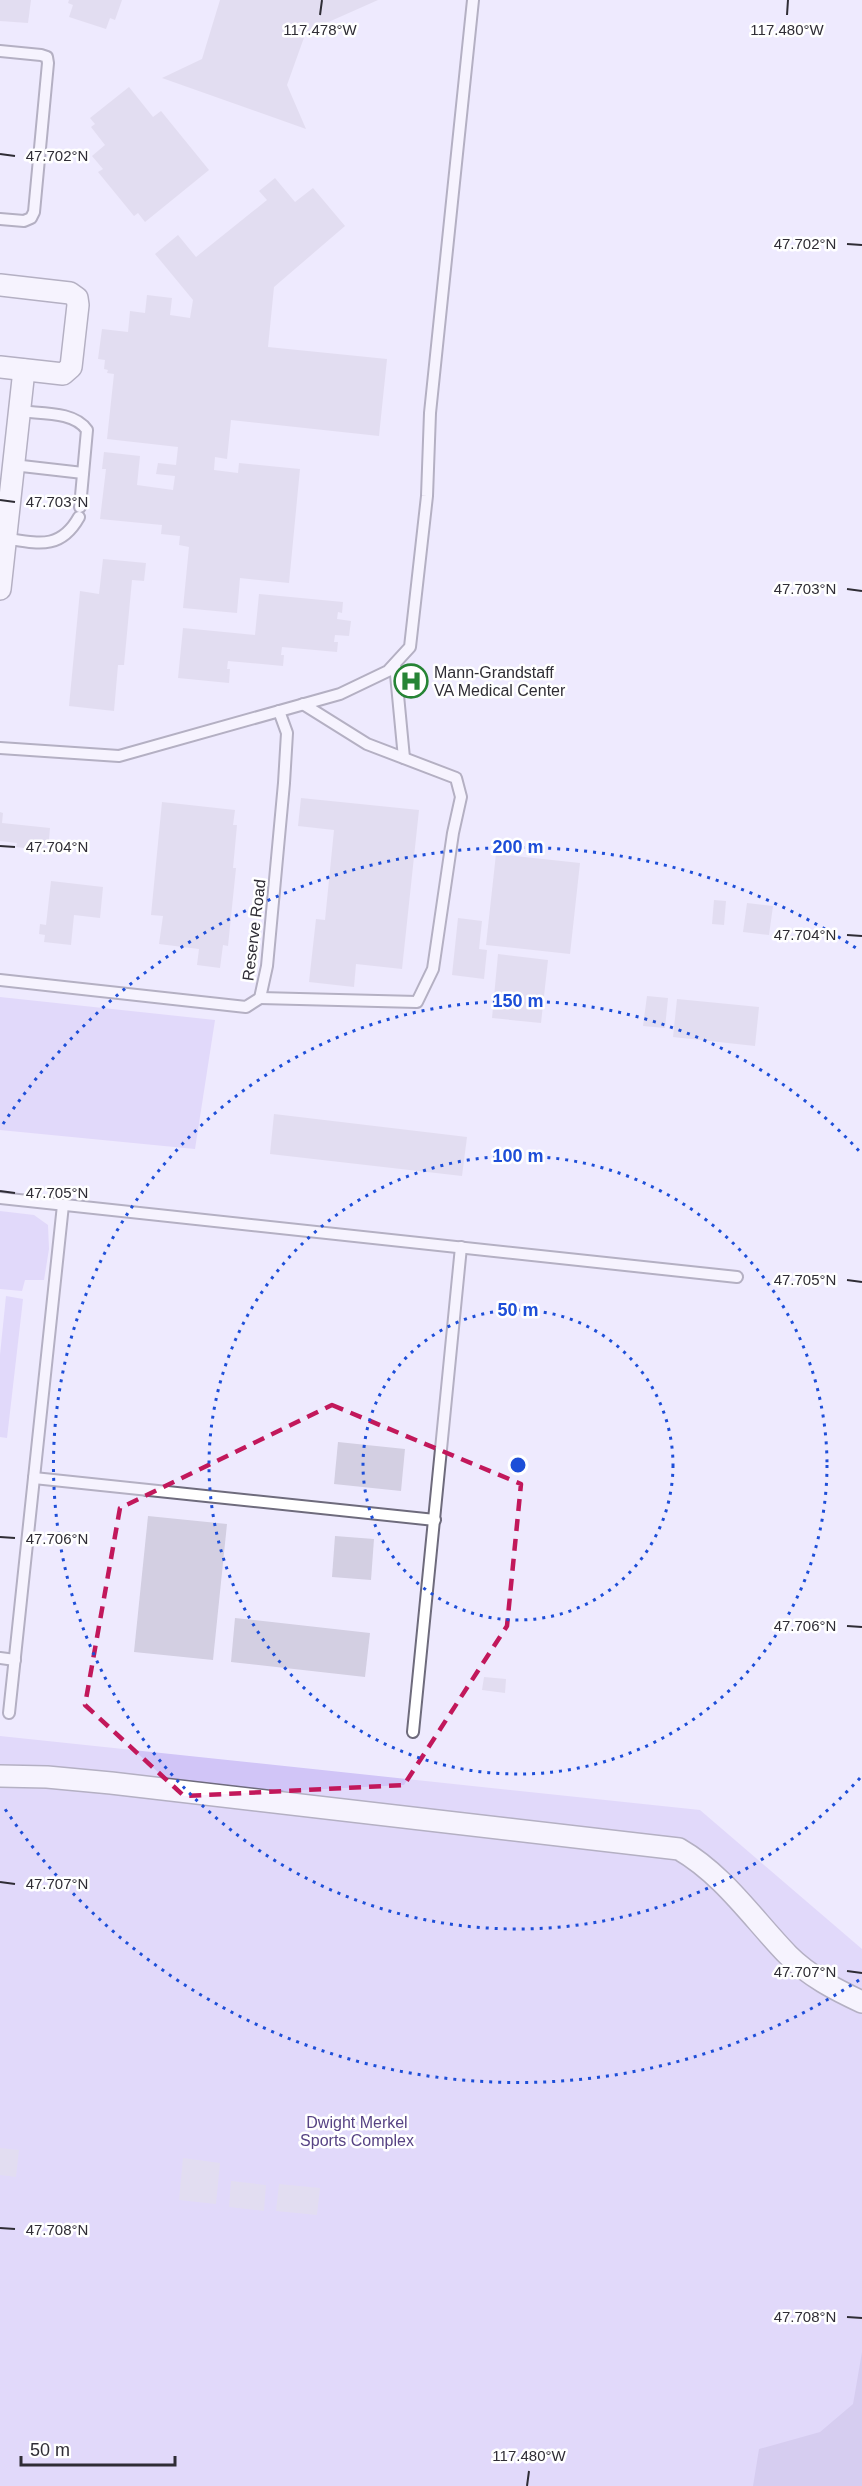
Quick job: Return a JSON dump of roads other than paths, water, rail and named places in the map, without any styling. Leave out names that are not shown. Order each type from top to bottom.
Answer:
[{"type":"street","points":[[0,285],[70,293],[76,298],[77,315],[69,372],[63,374],[0,367]]},
{"type":"street","points":[[0,589],[3,538],[14,465],[24,370]]},
{"type":"street","points":[[0,1776],[38,1776],[111,1783],[679,1849],[698,1860],[714,1874],[789,1956],[818,1979],[862,2002]]},
{"type":"lane","points":[[0,748],[119,756],[340,694],[374,679],[395,664],[410,647],[427,495],[430,413],[473,0]]},
{"type":"lane","points":[[0,51],[41,55],[46,57],[48,63],[34,212],[31,218],[24,221],[0,219]]},
{"type":"lane","points":[[3,538],[35,543],[52,542],[67,534],[80,512],[87,430],[82,422],[73,417],[19,411]]},
{"type":"lane","points":[[14,465],[83,473]]},
{"type":"lane","points":[[395,664],[404,758]]},
{"type":"lane","points":[[260,998],[417,1002],[433,969],[453,833],[461,797],[456,778],[367,744],[303,704]]},
{"type":"lane","name":"Reserve Road","points":[[0,981],[246,1007],[260,998],[267,966],[284,783],[287,733],[279,711]]},
{"type":"lane","points":[[0,1198],[737,1276]]},
{"type":"lane","points":[[9,1713],[63,1205]]},
{"type":"lane","points":[[413,1732],[461,1247]]},
{"type":"lane","points":[[34,1478],[435,1520]]},
{"type":"lane","points":[[0,1658],[15,1660]]},
{"type":"place","name":"Mann-Grandstaff VA Medical Center","points":[[411,681]]},
{"type":"park label","name":"Dwight Merkel Sports Complex","points":[[357,2131]]}]
